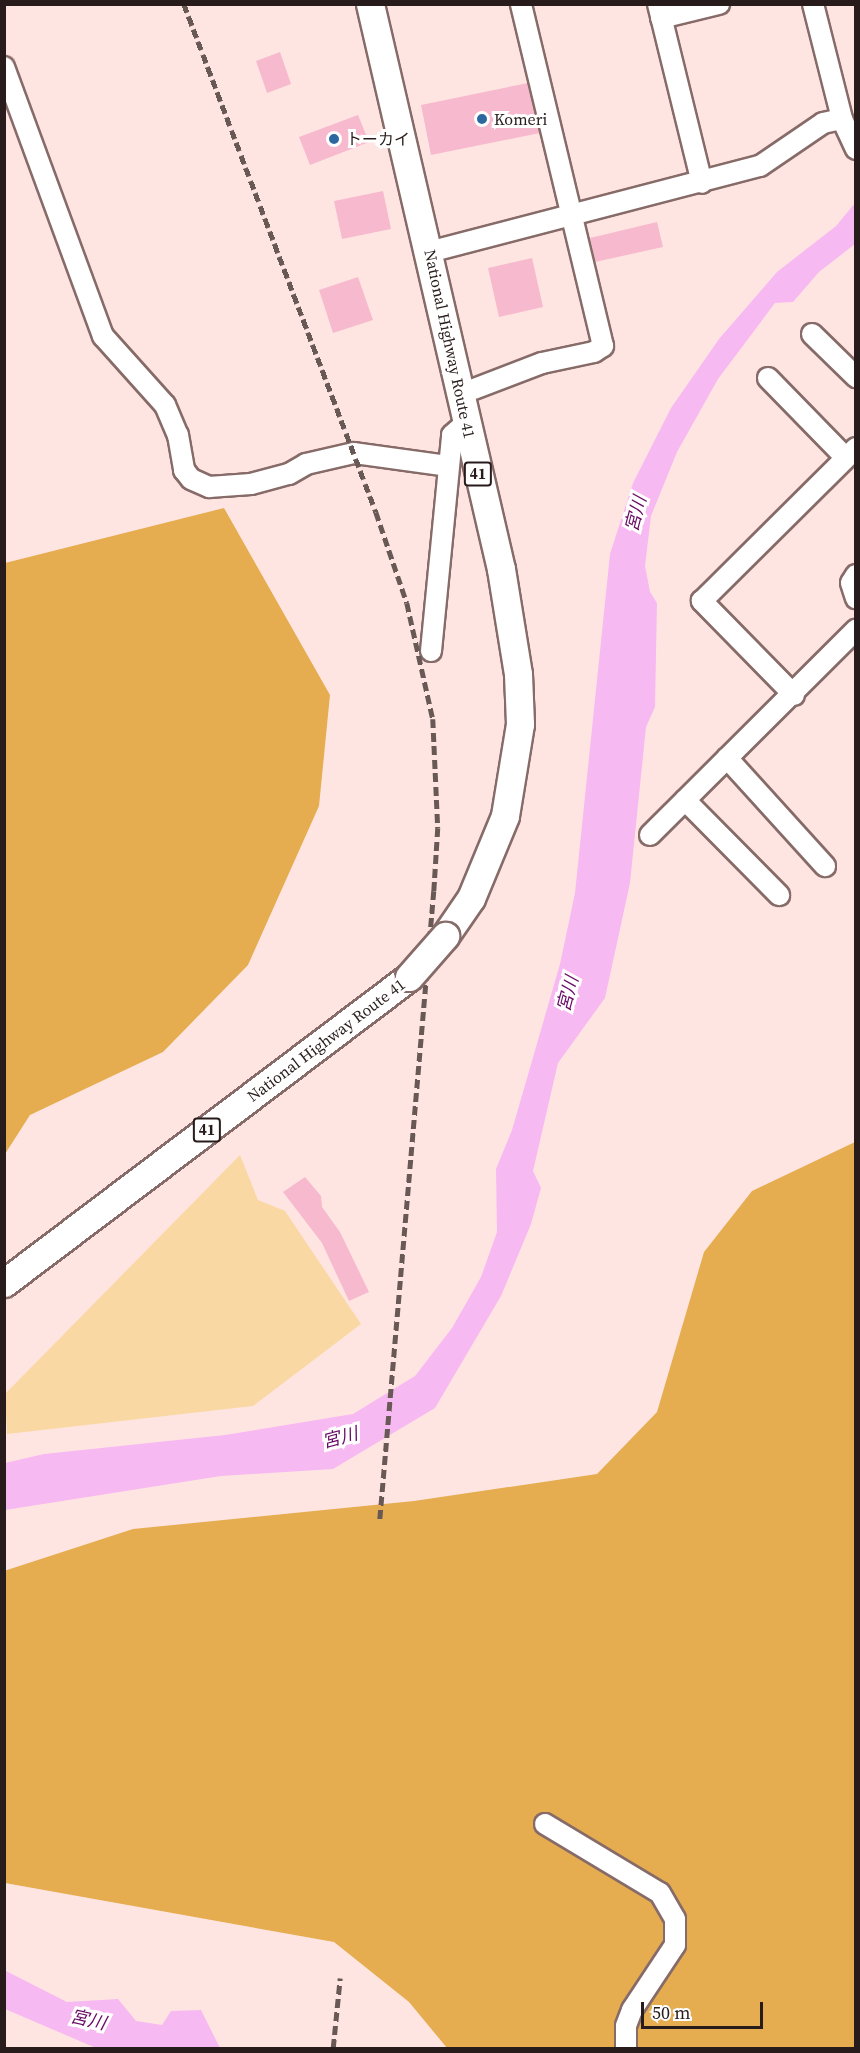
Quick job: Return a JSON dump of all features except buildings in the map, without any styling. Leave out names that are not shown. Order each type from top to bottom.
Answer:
[{"type":"highway","name":"National Highway Route 41","points":[[4,1283],[409,977],[445,936],[471,898],[506,816],[520,724],[511,622],[429,252],[370,4]]},
{"type":"street","points":[[474,389],[542,363],[594,352],[603,346],[521,4]]},
{"type":"street","points":[[702,183],[659,11],[719,4]]},
{"type":"street","points":[[813,4],[842,119],[855,149]]},
{"type":"street","points":[[4,67],[103,336],[165,405],[178,435],[184,470],[191,479],[209,487],[250,484],[339,454],[448,466]]},
{"type":"street","points":[[429,252],[702,183],[760,166],[823,123],[842,119]]},
{"type":"street","points":[[812,334],[855,377]]},
{"type":"street","points":[[768,378],[850,453],[702,601],[794,695]]},
{"type":"street","points":[[431,651],[452,435],[466,423]]},
{"type":"street","points":[[855,575],[851,583],[855,598]]},
{"type":"street","points":[[650,835],[794,695],[855,630]]},
{"type":"street","points":[[727,758],[825,866]]},
{"type":"street","points":[[685,800],[779,896]]},
{"type":"street","points":[[545,1824],[660,1893],[675,1919],[675,1945],[632,2010],[626,2026],[626,2049]]},
{"type":"shaded area","points":[[224,508],[330,695],[319,806],[248,965],[163,1052],[30,1115],[5,1154],[5,563]]},
{"type":"shaded area","points":[[855,1142],[855,2048],[447,2048],[409,2002],[334,1942],[5,1883],[4,1571],[133,1529],[414,1501],[597,1474],[657,1412],[704,1252],[752,1191]]},
{"type":"shaded area","points":[[240,1155],[258,1200],[285,1211],[361,1324],[253,1406],[7,1434],[5,1394]]},
{"type":"water","name":"宮川","points":[[855,203],[855,244],[819,272],[793,302],[775,303],[718,379],[677,452],[651,516],[645,566],[650,592],[657,603],[655,707],[646,727],[630,883],[605,998],[558,1063],[533,1171],[541,1188],[531,1224],[501,1296],[435,1408],[333,1469],[221,1476],[5,1510],[5,1463],[44,1454],[225,1435],[353,1414],[415,1376],[452,1328],[481,1277],[497,1232],[496,1169],[512,1130],[560,964],[575,893],[610,554],[633,483],[671,408],[719,339],[777,272],[836,226]]},
{"type":"water","name":"宮川","points":[[4,1970],[67,2002],[118,1999],[136,2021],[162,2025],[171,2011],[201,2010],[220,2048],[96,2048],[5,2009]]},
{"type":"railway","points":[[184,4],[376,512],[407,603],[433,719],[438,828],[434,891],[380,1520]]},
{"type":"railway","points":[[333,2048],[340,1978]]},
{"type":"place","name":"Komeri","points":[[482,119]]},
{"type":"place","name":"トーカイ","points":[[334,139]]}]
